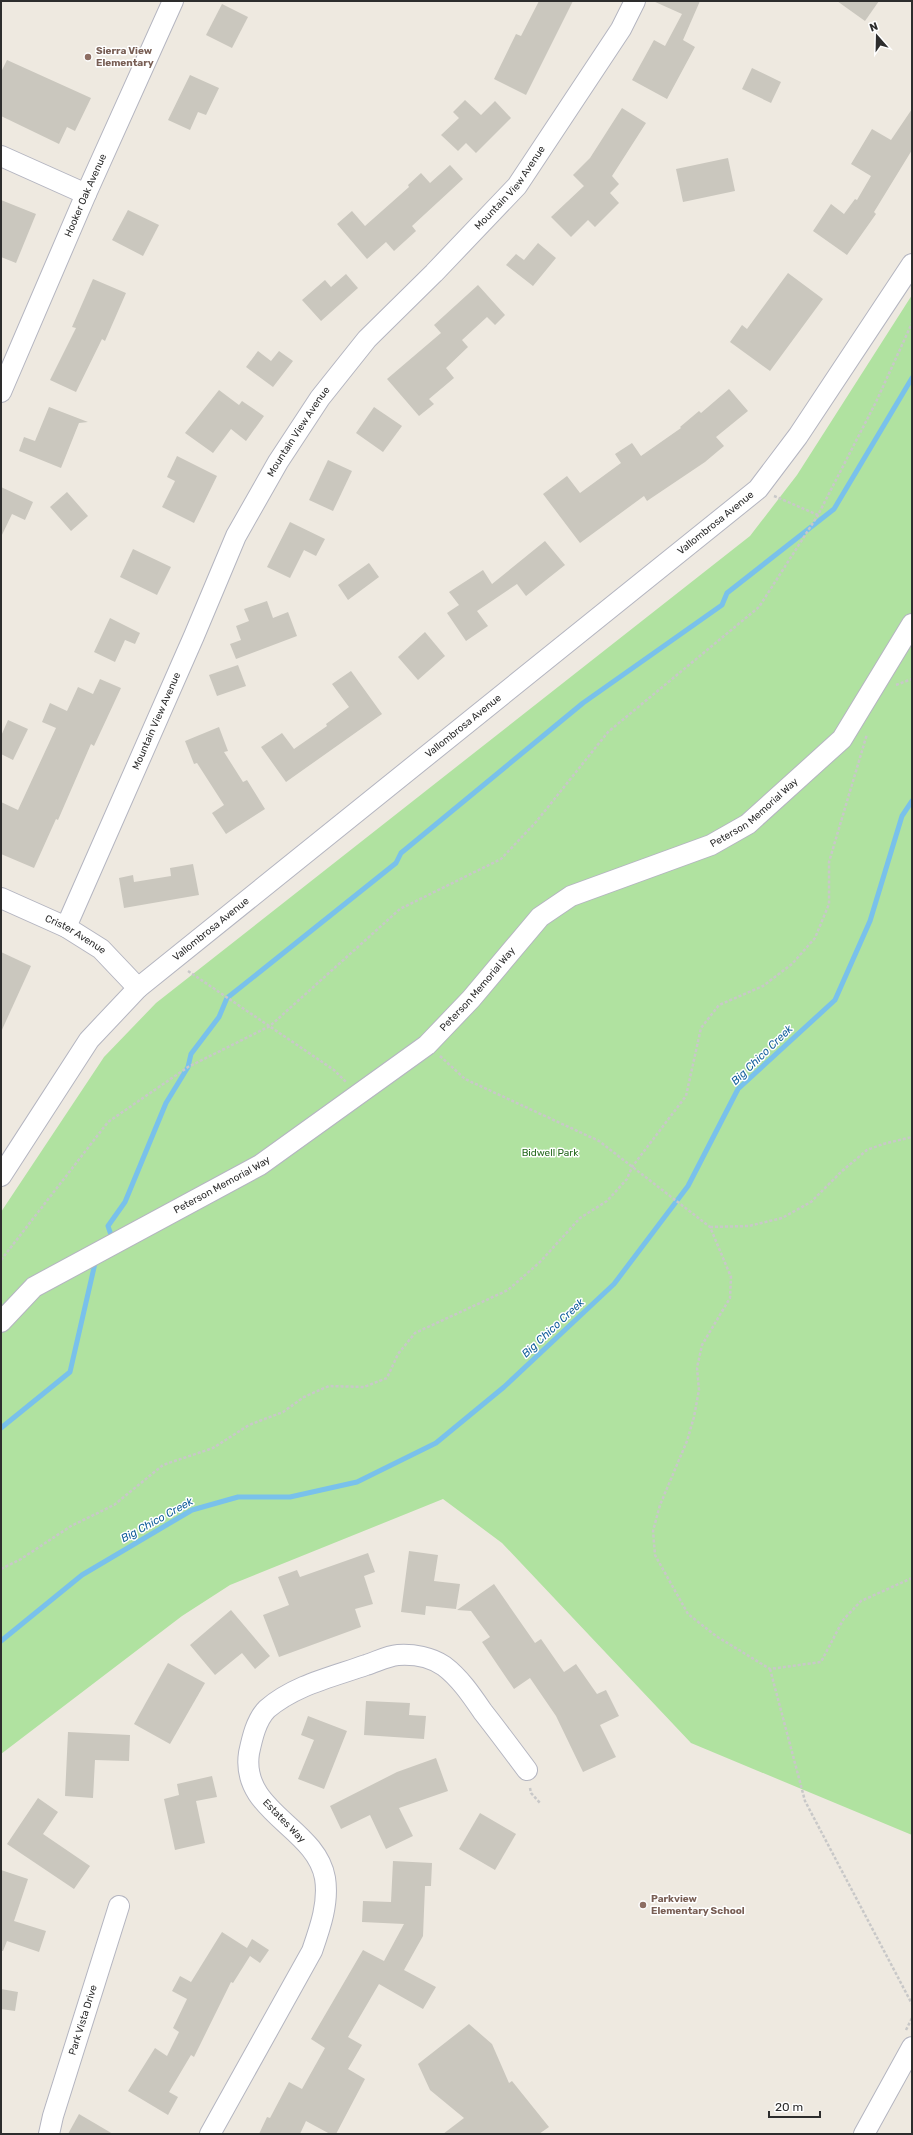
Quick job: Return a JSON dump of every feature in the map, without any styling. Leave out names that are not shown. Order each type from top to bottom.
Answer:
[{"type":"street","name":"Hooker Oak Avenue","points":[[1,392],[86,194],[174,1]]},
{"type":"street","name":"Mountain View Avenue","points":[[66,927],[194,636],[236,536],[278,462],[320,398],[367,339],[434,273],[516,186],[621,30],[635,1]]},
{"type":"street","points":[[1,156],[86,194]]},
{"type":"street","name":"Vallombrosa Avenue","points":[[1,1176],[89,1040],[138,988],[758,489],[798,436],[912,264]]},
{"type":"street","name":"Peterson Memorial Way","points":[[1,1322],[34,1287],[260,1165],[428,1045],[471,999],[540,917],[571,896],[711,845],[748,824],[842,739],[912,624]]},
{"type":"street","name":"Crister Avenue","points":[[1,898],[66,927],[101,949],[138,988]]},
{"type":"street","name":"Estates Way","points":[[210,2134],[312,1951],[323,1919],[327,1892],[325,1876],[316,1856],[302,1840],[274,1814],[256,1792],[250,1773],[249,1755],[254,1730],[266,1710],[285,1697],[307,1685],[396,1655],[420,1656],[443,1666],[462,1683],[527,1770]]},
{"type":"street","name":"Park Vista Drive","points":[[49,2134],[118,1906]]},
{"type":"street","points":[[864,2134],[910,2043]]},
{"type":"path","points":[[1,1260],[108,1122],[188,1067],[270,1026],[400,909],[501,859],[536,822],[608,732],[759,607],[818,515],[876,402],[912,323]]},
{"type":"path","points":[[758,489],[818,515]]},
{"type":"path","points":[[1,1569],[21,1559],[71,1526],[114,1505],[163,1465],[213,1448],[249,1425],[283,1412],[304,1397],[329,1386],[364,1388],[387,1378],[398,1354],[415,1334],[508,1290],[540,1262],[580,1218],[607,1201],[627,1179],[632,1167],[686,1096],[701,1028],[719,1005],[763,986],[792,964],[815,938],[829,904],[829,862],[866,739],[867,731]]},
{"type":"path","points":[[173,960],[334,1070],[359,1095]]},
{"type":"path","points":[[428,1045],[465,1079],[599,1142],[710,1227],[731,1277],[730,1298],[702,1345],[697,1368],[699,1390],[694,1417],[687,1441],[660,1505],[653,1531],[655,1555],[688,1614],[716,1636],[770,1669],[821,1662],[843,1620],[861,1601],[912,1578]]},
{"type":"path","points":[[710,1227],[749,1226],[782,1218],[811,1202],[842,1171],[867,1150],[883,1144],[912,1138]]},
{"type":"path","points":[[770,1669],[805,1801],[912,2004]]},
{"type":"path","points":[[910,2043],[912,2018]]},
{"type":"green space","name":"Bidwell Park","points":[[912,295],[912,1835],[691,1743],[502,1543],[443,1499],[230,1585],[182,1616],[1,1754],[1,1212],[104,1057],[156,1003],[750,536],[797,475]]},
{"type":"building","points":[[539,1],[573,1],[526,95],[494,79],[516,34],[521,36]]},
{"type":"building","points":[[653,1],[700,1],[683,40],[695,47],[667,99],[632,80],[654,40],[665,46],[682,14]]},
{"type":"building","points":[[837,1],[879,1],[865,21]]},
{"type":"building","points":[[222,4],[248,17],[232,48],[206,35]]},
{"type":"building","points":[[7,60],[91,98],[75,131],[67,127],[59,144],[1,116],[1,72]]},
{"type":"building","points":[[752,68],[781,82],[771,103],[742,89]]},
{"type":"building","points":[[190,75],[219,88],[206,115],[198,112],[190,130],[168,120]]},
{"type":"building","points":[[465,100],[481,115],[495,101],[511,118],[476,153],[466,143],[458,151],[441,135],[459,118],[453,112]]},
{"type":"building","points":[[622,108],[646,123],[612,176],[619,184],[610,193],[619,203],[595,227],[588,220],[571,237],[551,217],[584,186],[573,175],[590,158]]},
{"type":"building","points":[[912,109],[912,150],[874,212],[876,214],[847,255],[813,231],[831,204],[844,214],[855,199],[857,200],[871,176],[851,164],[872,129],[891,140]]},
{"type":"building","points":[[728,158],[735,191],[683,202],[676,169]]},
{"type":"building","points":[[450,165],[463,179],[412,226],[416,231],[394,251],[386,242],[367,259],[337,224],[352,211],[365,226],[409,187],[408,185],[421,173],[430,183]]},
{"type":"building","points":[[1,200],[36,214],[16,263],[1,257]]},
{"type":"building","points":[[128,210],[159,225],[143,256],[112,240]]},
{"type":"building","points":[[538,243],[556,258],[533,286],[506,265],[516,254],[524,260]]},
{"type":"building","points":[[788,273],[823,299],[770,371],[730,342],[742,325],[747,329]]},
{"type":"building","points":[[346,274],[358,288],[321,321],[302,300],[325,280],[331,287]]},
{"type":"building","points":[[93,279],[126,293],[105,341],[102,339],[76,392],[50,380],[76,328],[72,327]]},
{"type":"building","points":[[478,285],[505,315],[495,325],[487,317],[462,340],[468,347],[446,368],[454,378],[429,399],[434,404],[419,416],[387,379],[441,333],[434,325]]},
{"type":"building","points":[[258,351],[271,361],[279,351],[293,361],[273,387],[246,367]]},
{"type":"building","points":[[729,389],[748,411],[716,437],[724,446],[705,462],[647,501],[644,496],[580,543],[543,494],[567,476],[580,493],[621,463],[615,454],[632,443],[641,456],[681,428],[680,427],[699,411],[701,413]]},
{"type":"building","points":[[219,390],[239,405],[242,401],[264,416],[246,441],[231,429],[213,453],[185,433]]},
{"type":"building","points":[[49,407],[88,422],[79,423],[61,468],[19,451],[24,437],[35,441]]},
{"type":"building","points":[[374,407],[402,426],[383,452],[356,433]]},
{"type":"building","points":[[177,456],[217,476],[194,523],[162,507],[175,481],[167,477]]},
{"type":"building","points":[[328,460],[352,471],[333,511],[309,500]]},
{"type":"building","points":[[1,487],[33,502],[25,520],[12,514],[1,537]]},
{"type":"building","points":[[67,492],[88,516],[71,531],[50,507]]},
{"type":"building","points":[[290,522],[325,539],[316,556],[304,550],[290,578],[267,567]]},
{"type":"building","points":[[545,541],[565,565],[526,596],[517,584],[477,611],[488,626],[466,641],[447,613],[459,605],[449,592],[483,570],[492,584]]},
{"type":"building","points":[[133,549],[171,567],[157,595],[120,577]]},
{"type":"building","points":[[369,563],[379,577],[348,600],[338,585]]},
{"type":"building","points":[[267,601],[273,618],[288,612],[297,636],[236,659],[230,644],[241,640],[236,626],[249,621],[244,609]]},
{"type":"building","points":[[110,618],[140,633],[135,644],[125,640],[115,662],[94,652]]},
{"type":"building","points":[[425,632],[445,656],[418,680],[398,657]]},
{"type":"building","points":[[238,665],[246,686],[217,696],[209,675]]},
{"type":"building","points":[[351,671],[382,714],[286,782],[261,747],[282,733],[294,749],[327,726],[326,724],[349,707],[332,684]]},
{"type":"building","points":[[100,679],[121,688],[94,746],[91,744],[58,820],[56,819],[34,868],[1,854],[1,802],[18,810],[56,728],[42,722],[50,703],[67,711],[78,687],[93,694]]},
{"type":"building","points":[[8,720],[28,729],[13,760],[1,754],[1,736]]},
{"type":"building","points":[[219,727],[228,751],[224,752],[243,782],[247,780],[265,809],[226,834],[212,813],[224,805],[197,763],[194,764],[185,741]]},
{"type":"building","points":[[193,864],[199,895],[124,908],[119,878],[133,875],[134,882],[171,876],[170,868]]},
{"type":"building","points":[[1,952],[31,966],[1,1032]]},
{"type":"building","points":[[409,1551],[438,1555],[434,1581],[460,1584],[456,1609],[426,1606],[425,1615],[401,1612]]},
{"type":"building","points":[[368,1553],[375,1572],[364,1576],[373,1604],[355,1609],[361,1627],[279,1657],[263,1615],[289,1605],[278,1577],[297,1570],[300,1577]]},
{"type":"building","points":[[494,1584],[535,1643],[541,1639],[564,1672],[576,1664],[597,1694],[606,1690],[619,1716],[600,1725],[616,1757],[583,1772],[556,1716],[530,1678],[514,1689],[482,1642],[490,1637],[471,1611],[457,1610]]},
{"type":"building","points":[[231,1610],[270,1656],[255,1669],[242,1653],[215,1675],[190,1645]]},
{"type":"building","points":[[168,1663],[205,1683],[170,1744],[134,1724]]},
{"type":"building","points":[[366,1701],[410,1703],[409,1715],[426,1716],[424,1739],[364,1735]]},
{"type":"building","points":[[308,1716],[347,1731],[324,1789],[298,1779],[314,1740],[301,1735]]},
{"type":"building","points":[[68,1732],[130,1735],[129,1761],[95,1760],[93,1798],[65,1796]]},
{"type":"building","points":[[436,1758],[448,1791],[399,1808],[413,1836],[386,1849],[370,1815],[341,1829],[330,1806],[397,1772]]},
{"type":"building","points":[[212,1776],[217,1797],[196,1801],[205,1843],[175,1850],[164,1799],[179,1795],[177,1784]]},
{"type":"building","points":[[38,1798],[58,1812],[43,1834],[90,1866],[74,1889],[7,1844]]},
{"type":"building","points":[[480,1813],[516,1834],[495,1870],[459,1849]]},
{"type":"building","points":[[393,1861],[432,1863],[431,1886],[425,1886],[423,1936],[404,1970],[436,1987],[423,2009],[379,1984],[348,2037],[362,2045],[348,2069],[365,2079],[336,2134],[330,2134],[306,2121],[300,2134],[259,2134],[267,2117],[270,2118],[289,2082],[302,2089],[325,2048],[311,2039],[363,1950],[384,1961],[404,1924],[362,1922],[363,1901],[391,1902]]},
{"type":"building","points":[[1,1870],[28,1879],[14,1921],[46,1931],[39,1952],[7,1941],[3,1951],[1,1951]]},
{"type":"building","points":[[222,1932],[247,1948],[252,1939],[269,1950],[260,1963],[250,1956],[233,1983],[231,1982],[194,2057],[191,2055],[169,2092],[178,2097],[168,2115],[128,2091],[155,2048],[167,2056],[179,2032],[173,2028],[187,1999],[172,1991],[180,1976],[191,1982]]},
{"type":"building","points":[[1,1989],[18,1992],[15,2011],[1,2009]]},
{"type":"building","points":[[469,2024],[492,2044],[509,2083],[512,2081],[549,2127],[539,2134],[443,2134],[464,2118],[430,2090],[418,2064]]},
{"type":"building","points":[[79,2114],[113,2134],[68,2134]]},
{"type":"waterway","points":[[109,1239],[111,1235],[108,1226],[125,1202],[166,1103],[188,1067],[191,1054],[219,1017],[227,998],[396,863],[401,853],[583,703],[722,605],[727,593],[834,509],[912,378]]},
{"type":"waterway","name":"Big Chico Creek","points":[[1,1641],[82,1575],[192,1510],[238,1497],[290,1497],[357,1482],[436,1443],[504,1387],[614,1284],[688,1186],[738,1089],[835,1000],[870,921],[902,816],[912,801]]},
{"type":"waterway","points":[[1,1428],[70,1372],[96,1259]]},
{"type":"place","name":"Sierra View Elementary","points":[[88,57]]},
{"type":"place","name":"Parkview Elementary School","points":[[643,1905]]}]
